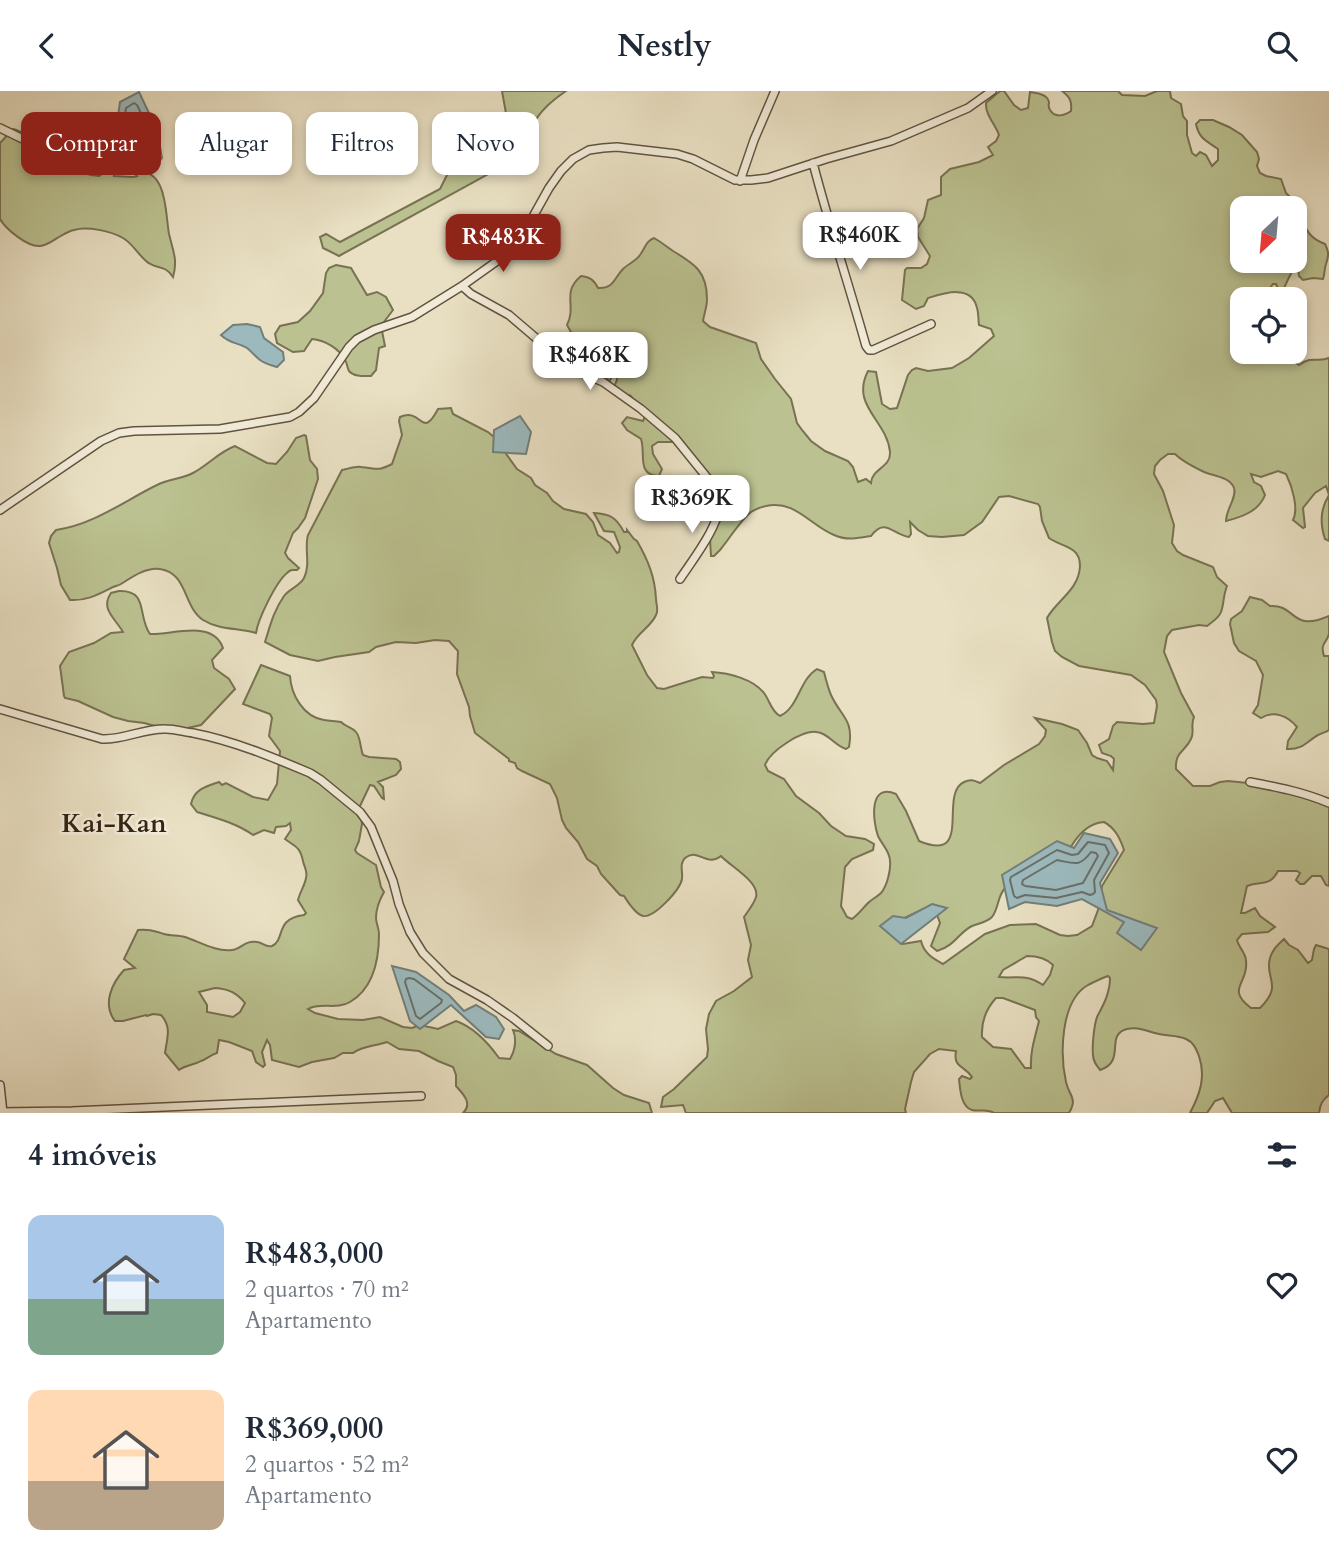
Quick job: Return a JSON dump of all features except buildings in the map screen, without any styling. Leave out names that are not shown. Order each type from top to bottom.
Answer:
[{"type":"street","points":[[740,181],[775,91]]},
{"type":"street","points":[[0,510],[101,441],[119,433],[220,429],[290,417],[299,412],[314,398],[357,339],[412,317],[462,286],[516,246],[555,179],[573,159],[589,151],[617,147],[677,154],[740,181],[768,178],[891,141],[968,107],[992,91]]},
{"type":"street","points":[[0,139],[2,129],[21,138]]},
{"type":"street","points":[[813,163],[866,346],[873,351],[931,324]]},
{"type":"street","points":[[462,286],[471,294],[509,314],[550,350],[582,373],[603,382],[641,409],[675,438],[722,496],[714,524],[680,579]]},
{"type":"street","points":[[0,709],[102,739],[167,729],[202,735],[236,744],[310,773],[360,812],[371,827],[410,932],[423,953],[449,979],[505,1012],[548,1046]]},
{"type":"street","points":[[1250,782],[1279,787],[1329,803]]},
{"type":"street","points":[[0,1085],[2,1112],[421,1096]]},
{"type":"green space","points":[[502,91],[566,91],[539,115],[539,112],[506,112]]},
{"type":"green space","points":[[1000,91],[1004,91],[1021,110],[1028,108],[1030,92],[1041,94],[1049,102],[1050,110],[1060,115],[1071,111],[1070,99],[1062,91],[1118,91],[1122,95],[1145,96],[1157,91],[1170,91],[1171,98],[1181,104],[1183,116],[1187,121],[1187,135],[1192,153],[1196,156],[1200,152],[1206,155],[1212,166],[1218,160],[1218,149],[1199,133],[1196,124],[1200,120],[1213,120],[1229,127],[1242,135],[1257,152],[1260,173],[1281,179],[1289,196],[1230,196],[1230,273],[1291,273],[1285,287],[1273,284],[1271,287],[1230,287],[1230,364],[1299,365],[1307,364],[1308,360],[1329,358],[1329,495],[1326,486],[1315,493],[1303,508],[1303,528],[1293,520],[1295,504],[1286,474],[1278,471],[1261,477],[1251,474],[1265,495],[1262,501],[1249,513],[1226,521],[1235,492],[1229,481],[1196,468],[1175,454],[1168,454],[1160,460],[1155,466],[1154,474],[1163,491],[1174,525],[1172,543],[1177,551],[1213,567],[1217,577],[1227,586],[1221,612],[1215,620],[1207,626],[1172,630],[1167,636],[1164,652],[1194,717],[1192,736],[1179,755],[1176,769],[1193,786],[1210,786],[1228,781],[1258,784],[1270,782],[1329,799],[1329,886],[1321,876],[1312,876],[1304,884],[1300,884],[1296,880],[1300,873],[1297,871],[1278,871],[1268,882],[1247,886],[1241,913],[1255,908],[1260,916],[1275,927],[1268,932],[1242,934],[1237,940],[1246,961],[1240,995],[1251,1008],[1260,1008],[1271,993],[1270,958],[1284,939],[1298,950],[1308,963],[1312,960],[1316,945],[1329,949],[1329,1095],[1322,1103],[1319,1113],[1232,1113],[1223,1098],[1215,1101],[1207,1113],[1190,1113],[1202,1078],[1201,1064],[1195,1048],[1183,1038],[1139,1029],[1131,1028],[1120,1032],[1115,1042],[1112,1061],[1100,1070],[1094,1059],[1094,1029],[1109,988],[1108,976],[1088,985],[1079,993],[1067,1016],[1063,1058],[1066,1082],[1073,1100],[1069,1113],[994,1113],[968,1108],[962,1097],[959,1079],[962,1076],[970,1079],[972,1077],[956,1061],[956,1051],[939,1049],[930,1054],[914,1072],[906,1113],[686,1113],[683,1105],[661,1107],[663,1097],[707,1057],[706,1029],[709,1014],[716,1001],[752,977],[748,960],[751,945],[744,917],[755,900],[756,891],[749,880],[721,856],[711,860],[690,855],[683,860],[682,879],[672,896],[653,913],[643,916],[637,913],[601,874],[597,866],[587,859],[566,828],[550,784],[517,768],[515,763],[475,733],[457,674],[458,651],[449,641],[396,642],[376,647],[369,652],[318,661],[290,655],[265,642],[281,601],[304,578],[308,535],[342,470],[359,467],[380,469],[392,464],[402,435],[400,417],[413,416],[425,423],[438,409],[451,408],[453,414],[494,437],[517,469],[531,478],[553,501],[564,509],[586,514],[593,522],[598,535],[610,543],[617,553],[620,547],[614,532],[604,531],[594,513],[612,517],[624,532],[627,530],[637,541],[652,576],[657,611],[654,619],[632,645],[647,675],[657,688],[664,689],[702,677],[713,678],[712,672],[726,674],[747,680],[759,688],[780,716],[791,706],[811,674],[817,669],[824,672],[831,695],[850,730],[849,747],[846,749],[820,733],[810,732],[780,748],[765,765],[768,771],[784,779],[796,796],[831,826],[846,836],[865,839],[874,844],[873,850],[852,859],[845,867],[841,906],[847,917],[852,919],[881,893],[888,878],[890,857],[878,836],[874,813],[877,798],[881,794],[896,794],[919,841],[936,846],[946,843],[951,836],[957,789],[968,780],[980,783],[1039,744],[1046,730],[1035,718],[1078,730],[1092,755],[1107,761],[1113,770],[1114,759],[1102,753],[1099,745],[1109,739],[1117,722],[1154,723],[1156,700],[1145,685],[1131,675],[1079,666],[1055,651],[1047,618],[1076,582],[1080,562],[1074,551],[1049,538],[1038,504],[1009,496],[999,497],[982,522],[964,535],[928,536],[910,522],[909,537],[885,527],[876,530],[871,536],[852,539],[834,535],[785,506],[766,506],[751,512],[720,550],[711,556],[710,539],[720,495],[679,442],[658,442],[652,446],[653,454],[662,469],[659,476],[647,472],[643,463],[641,439],[627,430],[622,423],[627,417],[643,421],[646,414],[631,396],[626,397],[614,387],[616,374],[609,382],[604,373],[588,366],[582,356],[586,346],[572,334],[567,325],[571,311],[570,294],[581,276],[591,279],[598,288],[607,287],[654,238],[688,260],[702,275],[707,299],[703,321],[710,327],[756,343],[761,359],[791,399],[797,423],[811,441],[825,451],[848,461],[858,482],[866,479],[871,483],[875,474],[888,461],[890,452],[883,431],[866,404],[863,394],[868,371],[876,372],[882,404],[890,409],[897,408],[912,370],[952,368],[969,358],[994,336],[991,329],[979,325],[974,300],[964,293],[928,298],[924,306],[916,309],[902,300],[905,270],[921,268],[927,264],[930,256],[918,237],[917,229],[924,218],[928,200],[941,195],[941,177],[950,169],[979,162],[993,155],[988,147],[999,135],[986,103]],"holes":[[[1104,822],[1111,827],[1124,850],[1102,886],[1092,926],[1077,935],[1060,935],[1036,924],[1010,925],[985,934],[943,964],[929,955],[921,941],[903,944],[891,934],[898,921],[923,909],[937,915],[940,923],[931,946],[937,951],[953,942],[967,929],[992,917],[1005,888],[1067,854],[1086,829]],[[1027,956],[1041,958],[1053,965],[1043,985],[1026,978],[999,977],[1003,970]],[[996,998],[1035,1010],[1039,1021],[1031,1068],[1025,1068],[1011,1049],[993,1047],[982,1037],[983,1021]]]},
{"type":"green space","points":[[13,129],[21,132],[21,175],[153,176],[163,193],[175,260],[173,277],[167,270],[146,261],[126,240],[106,231],[74,230],[40,246],[23,241],[0,219],[0,143]]},
{"type":"green space","points":[[447,175],[486,175],[339,256],[323,248],[320,237],[326,234],[340,242],[440,189]]},
{"type":"green space","points":[[1307,229],[1313,238],[1325,244],[1328,256],[1323,279],[1303,280],[1299,273],[1307,273]]},
{"type":"green space","points":[[336,265],[351,268],[367,295],[377,292],[386,297],[393,310],[381,326],[385,346],[379,348],[376,370],[371,376],[351,373],[339,352],[321,341],[312,339],[304,351],[293,352],[277,343],[275,334],[280,326],[298,322],[310,311],[323,293],[326,273]]},
{"type":"green space","points":[[304,435],[318,479],[305,518],[293,533],[285,553],[299,568],[288,572],[278,584],[264,610],[256,633],[222,627],[203,620],[192,607],[176,577],[160,569],[144,571],[91,597],[70,600],[61,585],[49,543],[56,530],[83,523],[161,483],[193,473],[235,446],[267,463],[276,464],[296,438]]},
{"type":"green space","points":[[1329,495],[1329,541],[1325,539],[1322,528],[1322,511]]},
{"type":"green space","points":[[128,592],[139,599],[150,634],[201,631],[218,639],[223,648],[212,660],[214,668],[229,679],[235,689],[201,725],[183,729],[128,721],[65,698],[60,666],[69,652],[94,643],[111,633],[123,632],[107,604],[111,593]]},
{"type":"green space","points":[[1250,597],[1285,609],[1300,620],[1317,620],[1329,616],[1329,634],[1323,648],[1324,656],[1329,656],[1329,730],[1297,748],[1287,749],[1288,741],[1297,727],[1289,720],[1276,714],[1261,718],[1253,713],[1258,705],[1263,675],[1256,661],[1239,651],[1234,643],[1230,624],[1231,619],[1242,611]]},
{"type":"green space","points":[[261,665],[290,676],[293,690],[304,710],[317,718],[341,722],[354,730],[359,737],[363,755],[396,759],[400,762],[401,769],[396,775],[378,782],[383,787],[384,799],[374,786],[370,785],[360,806],[362,824],[355,850],[376,865],[384,892],[376,915],[379,944],[374,972],[365,989],[350,1002],[308,1009],[338,1019],[363,1020],[380,1017],[412,1028],[420,1025],[438,1029],[456,1021],[480,1037],[499,1058],[510,1059],[515,1045],[513,1030],[519,1031],[556,1054],[587,1065],[624,1095],[649,1103],[652,1113],[463,1113],[467,1102],[456,1086],[453,1067],[419,1051],[399,1049],[387,1042],[299,1067],[272,1060],[267,1040],[262,1052],[265,1065],[263,1067],[256,1062],[252,1051],[219,1040],[217,1053],[179,1070],[165,1053],[168,1028],[161,1015],[115,1021],[109,1008],[110,994],[124,970],[135,968],[124,959],[138,930],[185,937],[220,950],[235,949],[253,942],[272,946],[279,939],[288,921],[306,913],[298,900],[306,876],[302,856],[295,846],[285,839],[291,830],[290,823],[276,827],[274,833],[264,830],[253,835],[233,824],[197,812],[191,804],[198,792],[219,782],[253,797],[268,800],[277,784],[280,751],[269,736],[272,718],[270,714],[243,704]],"holes":[[[220,989],[232,992],[245,1003],[233,1017],[207,1012],[207,1005],[199,992]]]},
{"type":"water","points":[[139,92],[148,112],[119,112],[120,102]]},
{"type":"water","points":[[233,325],[260,327],[264,338],[283,352],[284,360],[277,367],[262,361],[247,348],[221,335]]},
{"type":"water","points":[[520,416],[531,432],[526,454],[493,452],[494,430]]},
{"type":"water","points":[[1084,833],[1110,839],[1118,853],[1100,883],[1107,910],[1157,928],[1141,950],[1117,933],[1124,922],[1082,899],[1057,906],[1025,902],[1009,909],[1002,875],[1057,841],[1074,848]]},
{"type":"water","points":[[932,904],[947,908],[901,944],[880,926],[893,916],[906,918]]},
{"type":"water","points":[[392,966],[416,972],[449,995],[464,1011],[476,1005],[496,1017],[504,1029],[499,1039],[486,1037],[451,1005],[420,1029],[410,1021]]},
{"type":"district","name":"Kai-Kan","points":[[114,823]]}]
